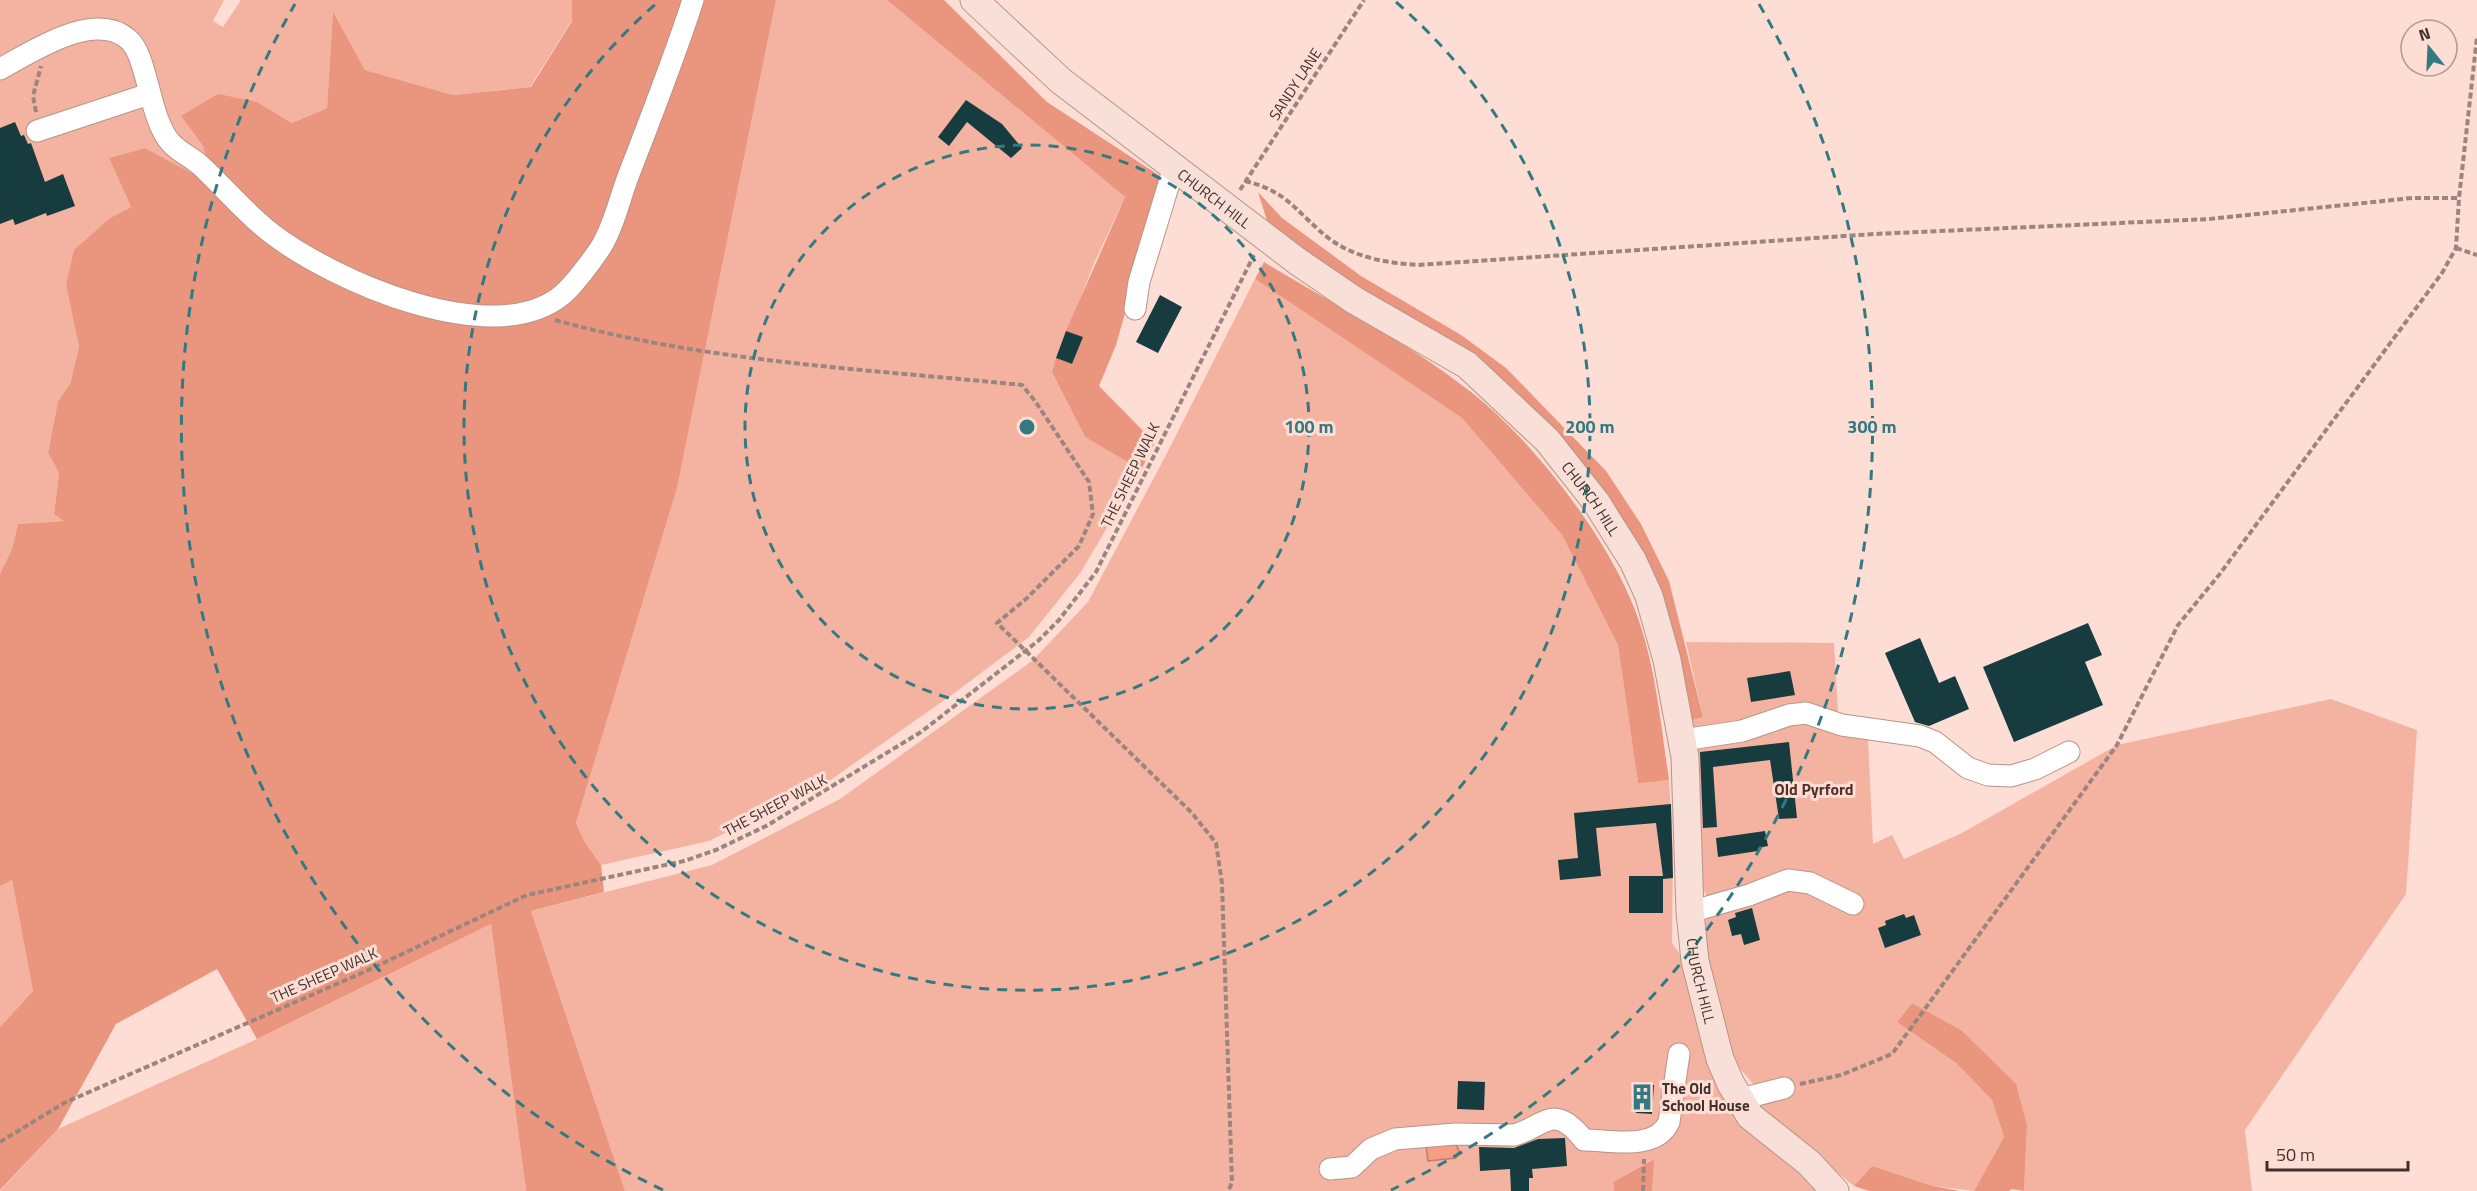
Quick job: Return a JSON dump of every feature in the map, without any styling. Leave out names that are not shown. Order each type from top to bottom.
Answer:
[{"type":"main road","name":"CHURCH HILL","points":[[974,0],[1061,81],[1267,237],[1354,300],[1467,365],[1547,440],[1618,534],[1649,596],[1667,660],[1683,740],[1687,776],[1690,912],[1695,961],[1720,1059],[1731,1084],[1750,1116],[1809,1163],[1835,1191]]},
{"type":"lane","points":[[0,69],[35,48],[69,35],[102,28],[128,39],[137,51],[149,94],[170,142],[197,163],[271,233],[345,279],[405,300],[476,317],[528,312],[562,295],[602,246],[678,46],[693,0]]},
{"type":"lane","points":[[40,130],[149,94]]},
{"type":"lane","points":[[1136,309],[1138,282],[1174,167]]},
{"type":"lane","points":[[1683,740],[1742,731],[1789,715],[1806,713],[1842,725],[1920,736],[1935,742],[1968,768],[1988,775],[2011,776],[2036,769],[2069,752]]},
{"type":"lane","points":[[1690,912],[1749,896],[1788,880],[1810,883],[1853,904]]},
{"type":"lane","points":[[1330,1169],[1352,1167],[1371,1149],[1395,1139],[1455,1134],[1514,1135],[1523,1133],[1541,1121],[1552,1119],[1563,1122],[1584,1140],[1645,1141],[1659,1136],[1669,1122],[1679,1054]]},
{"type":"lane","points":[[1741,1098],[1784,1088]]},
{"type":"path","name":"SANDY LANE","points":[[1365,0],[1245,181],[1275,190],[1331,240],[1350,251],[1391,263],[1418,265],[1874,234],[2209,219],[2412,198],[2459,198]]},
{"type":"path","points":[[1784,1088],[1841,1075],[1892,1054],[2117,745],[2178,625],[2219,575],[2442,273],[2456,248],[2459,198],[2477,37]]},
{"type":"path","points":[[35,48],[41,66],[33,96],[40,130]]},
{"type":"path","name":"THE SHEEP WALK","points":[[0,1142],[64,1103],[362,973],[526,895],[684,861],[716,850],[768,825],[921,732],[1038,641],[1079,596],[1095,572],[1256,251],[1267,237]]},
{"type":"path","points":[[2456,248],[2477,255]]},
{"type":"path","points":[[528,312],[609,335],[693,351],[1022,385],[1035,400],[1089,482],[1093,514],[1079,546],[1026,599],[997,623],[1192,813],[1216,843],[1222,883],[1232,1160],[1232,1182],[1228,1191]]},
{"type":"path","points":[[1643,1191],[1645,1141]]},
{"type":"shaded area","points":[[0,0],[224,0],[213,21],[223,27],[241,0],[572,0],[572,20],[530,87],[453,95],[365,70],[333,13],[327,108],[292,123],[257,102],[181,116],[203,146],[207,159],[191,174],[145,148],[109,158],[131,207],[110,218],[66,285],[79,347],[70,384],[58,401],[48,451],[59,473],[54,514],[65,521],[18,524],[12,549],[0,574]]},
{"type":"shaded area","points":[[572,0],[776,0],[677,488],[576,823],[584,841],[601,865],[604,892],[531,911],[625,1191],[526,1191],[491,924],[257,1039],[217,969],[116,1024],[58,1129],[0,1190],[0,1027],[33,991],[12,880],[0,886],[0,574],[12,549],[18,524],[64,521],[54,514],[59,473],[48,452],[58,401],[70,384],[79,347],[66,285],[74,250],[110,218],[131,207],[109,158],[145,148],[191,173],[206,159],[203,146],[181,116],[218,94],[257,102],[292,123],[327,108],[333,12],[365,70],[453,95],[531,87],[572,21]]},
{"type":"shaded area","points":[[776,0],[887,0],[1125,197],[1094,263],[1052,372],[1085,437],[1141,470],[1081,572],[1029,637],[953,694],[829,781],[709,841],[601,865],[584,841],[576,823],[677,488]]},
{"type":"shaded area","points":[[887,0],[944,0],[1047,102],[1163,178],[1116,345],[1099,386],[1155,443],[1141,470],[1085,437],[1052,372],[1056,358],[1072,364],[1082,337],[1066,331],[1125,197]]},
{"type":"shaded area","points":[[1258,192],[1282,218],[1361,276],[1461,335],[1506,368],[1606,471],[1641,524],[1669,581],[1703,717],[1689,721],[1671,647],[1555,443],[1271,233]]},
{"type":"shaded area","points":[[1264,262],[1422,356],[1471,392],[1517,434],[1562,486],[1601,543],[1630,598],[1645,642],[1656,688],[1669,780],[1638,783],[1618,645],[1562,535],[1462,418],[1255,279]]},
{"type":"shaded area","points":[[1255,279],[1462,418],[1562,535],[1618,645],[1638,782],[1669,780],[1673,850],[1672,943],[1689,967],[1706,1045],[1801,1171],[1820,1191],[1652,1191],[1653,1159],[1613,1182],[1614,1191],[625,1191],[531,911],[712,865],[840,799],[1032,661],[1088,602]]},
{"type":"shaded area","points":[[1686,642],[1834,643],[1839,732],[1868,739],[1873,844],[1892,835],[1904,859],[1962,833],[2117,745],[2331,699],[2417,730],[2406,894],[2245,1130],[2252,1191],[2024,1191],[2027,1126],[1961,1030],[1912,1003],[1897,1022],[1956,1063],[1992,1100],[2004,1137],[1974,1191],[1933,1186],[1872,1166],[1854,1186],[1760,1110],[1754,1085],[1731,1058],[1703,942],[1706,918],[1714,912],[1700,882],[1689,721],[1703,717]]},
{"type":"shaded area","points":[[12,880],[33,991],[0,1027],[0,886]]},
{"type":"shaded area","points":[[491,924],[526,1191],[0,1191],[58,1129],[257,1039]]},
{"type":"shaded area","points":[[1912,1003],[1961,1030],[2016,1084],[2027,1126],[2024,1191],[2011,1189],[2010,1191],[1974,1191],[2004,1137],[1992,1100],[1956,1063],[1897,1022]]},
{"type":"shaded area","points":[[1455,1142],[1459,1151],[1456,1158],[1428,1161],[1426,1146]]},
{"type":"shaded area","points":[[1654,1159],[1652,1191],[1614,1191],[1613,1182]]},
{"type":"shaded area","points":[[1872,1166],[1933,1186],[1960,1191],[1869,1191],[1854,1186]]},
{"type":"building","points":[[966,100],[1002,124],[1022,148],[1011,158],[967,122],[949,146],[938,137]]},
{"type":"building","points":[[15,122],[21,136],[24,135],[28,144],[31,143],[45,182],[63,174],[75,206],[47,216],[46,213],[15,225],[13,219],[0,224],[0,128]]},
{"type":"building","points":[[1160,295],[1182,307],[1158,353],[1136,342]]},
{"type":"building","points":[[1066,331],[1083,337],[1072,364],[1056,358]]},
{"type":"building","points":[[2088,623],[2102,655],[2085,662],[2103,705],[2014,742],[1983,667]]},
{"type":"building","points":[[1920,638],[1939,683],[1955,676],[1969,709],[1929,726],[1915,722],[1885,653]]},
{"type":"building","points":[[1790,671],[1795,695],[1751,702],[1747,678]]},
{"type":"building","points":[[1789,742],[1797,818],[1779,819],[1770,760],[1713,767],[1717,827],[1703,828],[1700,752]]},
{"type":"building","points":[[1671,804],[1673,878],[1663,879],[1663,913],[1629,913],[1629,876],[1663,876],[1656,823],[1596,828],[1601,876],[1560,880],[1558,860],[1578,858],[1574,813]]},
{"type":"building","points":[[1765,831],[1768,846],[1758,848],[1758,851],[1718,857],[1716,838]]},
{"type":"building","points":[[1752,908],[1760,940],[1744,945],[1741,934],[1732,936],[1728,920],[1736,917],[1735,913]]},
{"type":"building","points":[[1904,914],[1906,918],[1914,915],[1921,935],[1885,948],[1878,928],[1886,925],[1885,921]]},
{"type":"building","points":[[1458,1081],[1485,1082],[1484,1110],[1457,1109]]},
{"type":"building","name":"The Old School House","points":[[1632,1084],[1654,1085],[1652,1114],[1636,1113],[1636,1109],[1631,1109]]},
{"type":"building","points":[[1565,1138],[1567,1166],[1532,1169],[1533,1178],[1529,1178],[1529,1191],[1511,1191],[1510,1169],[1480,1171],[1479,1147],[1514,1148],[1538,1139]]},
{"type":"place","name":"The Old School House","points":[[1642,1097]]},
{"type":"district","name":"Old Pyrford","points":[[1814,789]]}]
